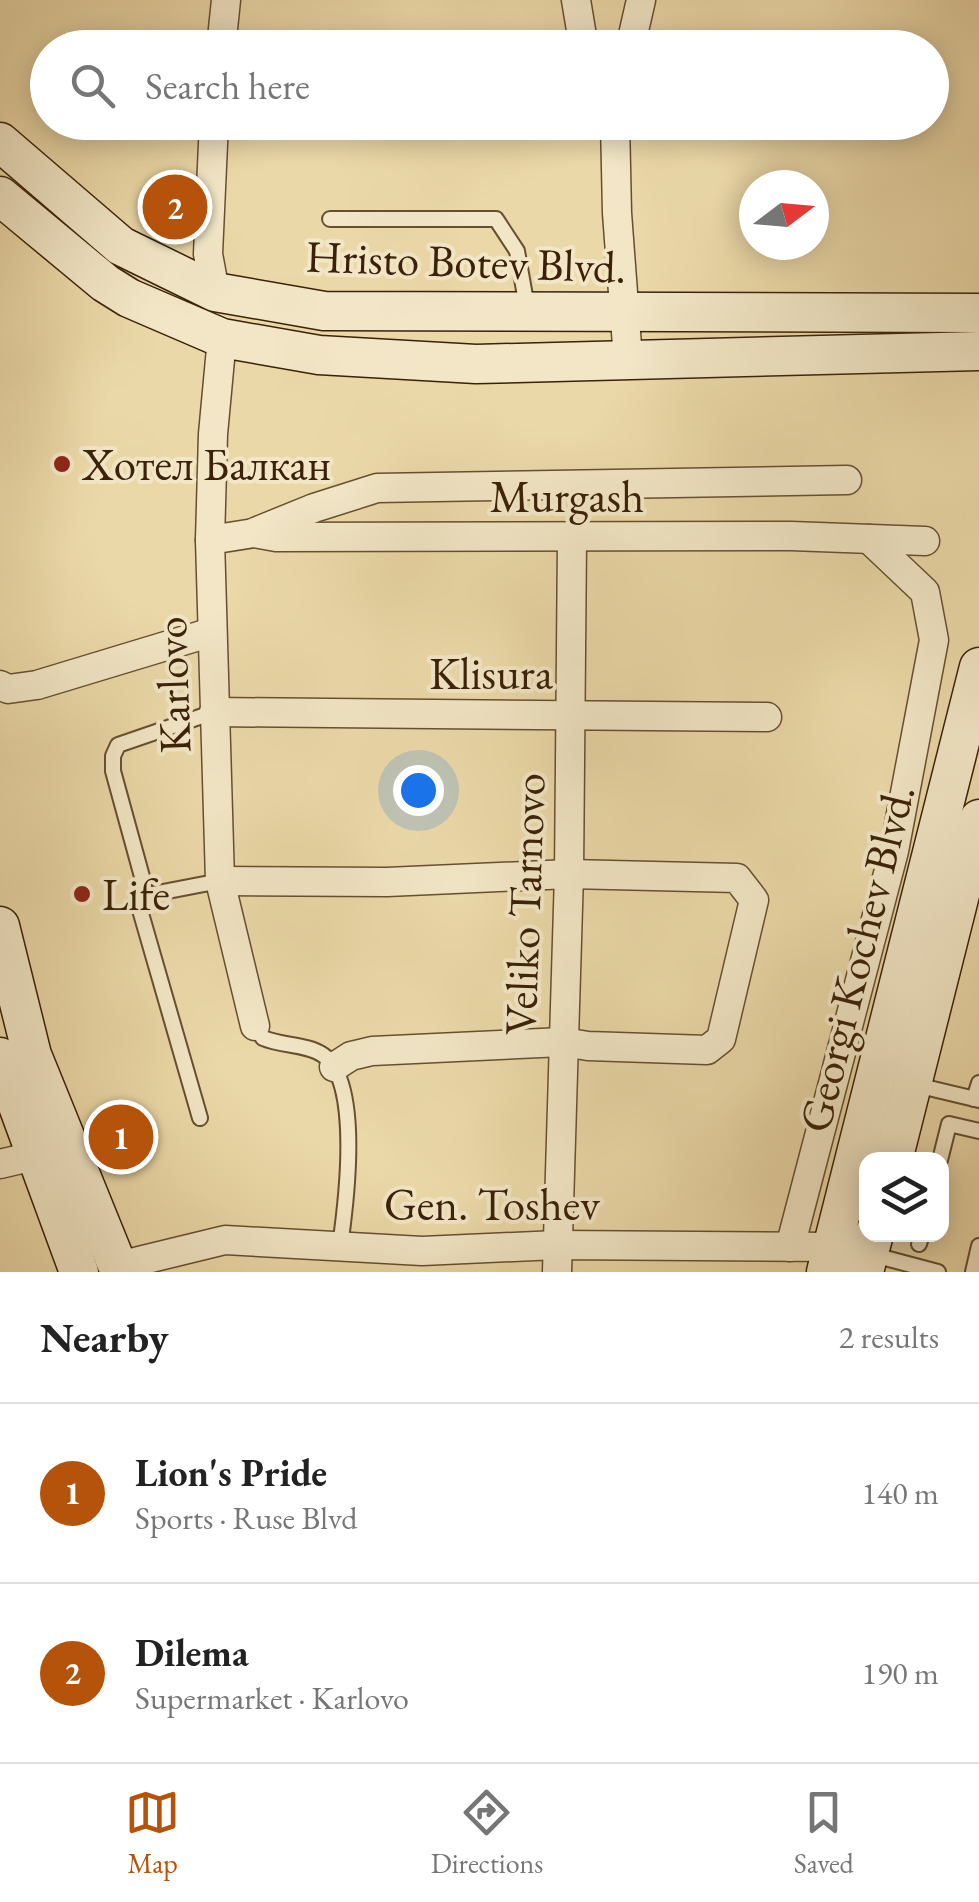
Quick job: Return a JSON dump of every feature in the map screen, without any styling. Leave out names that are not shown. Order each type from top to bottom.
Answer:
[{"type":"main road","name":"Hristo Botev Blvd.","points":[[0,142],[120,246],[215,292],[324,311],[979,313]]},
{"type":"main road","name":"Hristo Botev Blvd.","points":[[0,196],[105,283],[155,310],[222,338],[319,355],[476,364],[979,351]]},
{"type":"main road","name":"Georgi Kochev Blvd.","points":[[829,1260],[979,667]]},
{"type":"main road","name":"Georgi Kochev Blvd.","points":[[895,1152],[912,1084],[969,903],[979,819]]},
{"type":"main road","points":[[0,926],[32,1054],[119,1269]]},
{"type":"main road","points":[[0,1058],[17,1160],[79,1272]]},
{"type":"street","points":[[223,30],[226,0]]},
{"type":"street","points":[[576,0],[581,30]]},
{"type":"street","points":[[634,30],[640,0]]},
{"type":"street","points":[[213,140],[208,254],[215,292]]},
{"type":"street","points":[[615,140],[628,359]]},
{"type":"street","name":"Karlovo","points":[[222,338],[213,434],[210,540],[220,881],[255,1026]]},
{"type":"street","points":[[254,533],[378,488],[847,480]]},
{"type":"street","name":"Murgash","points":[[210,540],[254,533],[276,538],[791,536],[926,541]]},
{"type":"street","name":"Veliko Tarnovo","points":[[557,1259],[569,874],[572,539]]},
{"type":"street","points":[[790,1247],[894,852],[934,640],[925,592],[868,539]]},
{"type":"street","points":[[0,686],[8,690],[37,685],[212,632]]},
{"type":"street","name":"Klisura","points":[[214,712],[767,717]]},
{"type":"street","points":[[220,881],[388,882],[569,874],[736,878],[754,900],[721,1038],[707,1050],[563,1042],[372,1051],[350,1056],[334,1068]]},
{"type":"street","points":[[834,1077],[889,1032]]},
{"type":"street","name":"Gen. Toshev","points":[[119,1269],[225,1240],[557,1259],[790,1247],[829,1260],[869,1254]]},
{"type":"lane","points":[[330,218],[496,219],[517,251],[528,313]]},
{"type":"lane","points":[[200,1118],[140,910],[144,884],[113,772],[113,756],[118,746],[214,712]]},
{"type":"lane","points":[[142,896],[220,881]]},
{"type":"lane","points":[[922,890],[969,903]]},
{"type":"lane","points":[[255,1026],[263,1038],[324,1055],[340,1078],[351,1163],[340,1246]]},
{"type":"lane","points":[[912,1084],[977,1100],[979,1083]]},
{"type":"lane","points":[[942,1152],[949,1124],[979,1132]]},
{"type":"lane","points":[[973,1272],[979,1246]]},
{"type":"lane","points":[[869,1254],[938,1272]]},
{"type":"place","name":"Dilema","points":[[175,207]]},
{"type":"place","name":"Хотел Балкан","points":[[62,464]]},
{"type":"place","name":"Life","points":[[82,894]]},
{"type":"place","name":"Lion's Pride","points":[[121,1137]]}]
